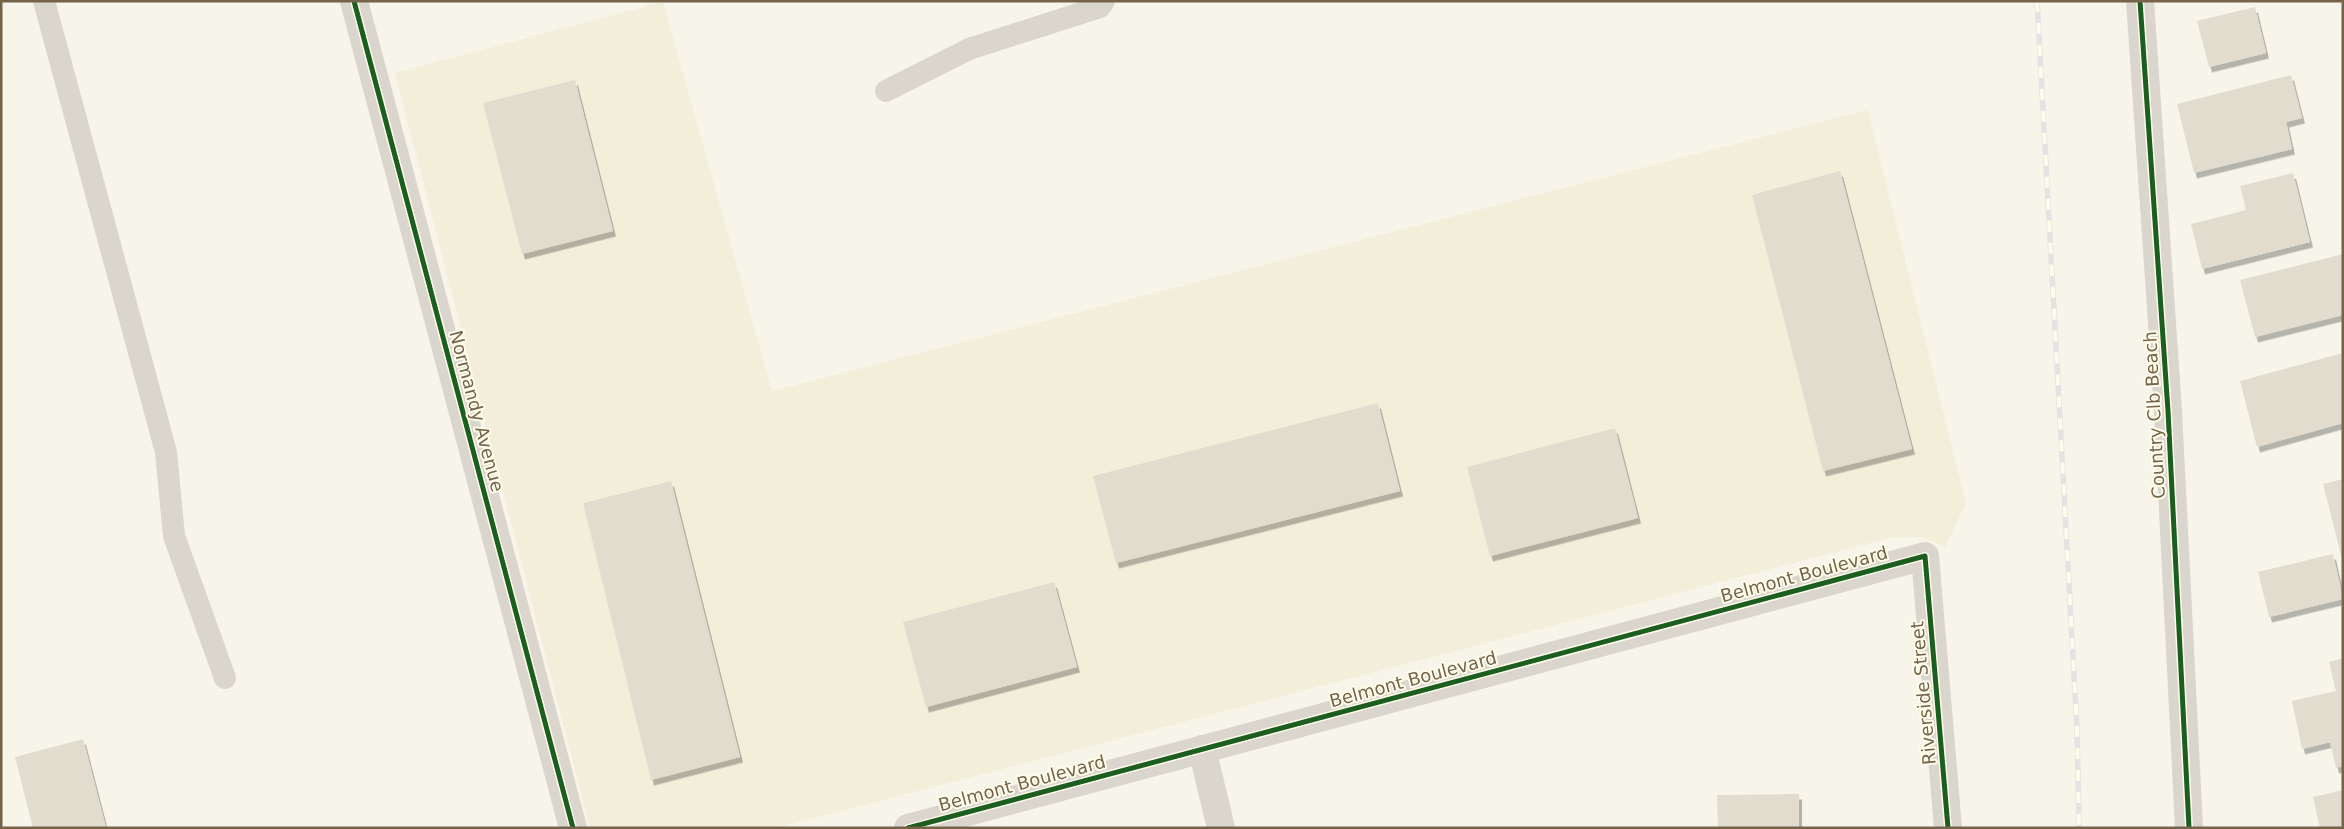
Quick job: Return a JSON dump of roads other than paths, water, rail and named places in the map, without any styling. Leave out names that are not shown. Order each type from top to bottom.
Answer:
[{"type":"street","name":"Normandy Avenue","points":[[354,1],[573,828]]},
{"type":"street","name":"Country Clb Beach","points":[[2140,1],[2168,411],[2189,828]]},
{"type":"street","name":"Belmont Boulevard","points":[[908,828],[1925,556]]},
{"type":"street","name":"Riverside Street","points":[[1925,556],[1948,828]]},
{"type":"street","points":[[1202,749],[1221,828]]},
{"type":"lane","points":[[44,1],[166,452],[174,536],[225,678]]},
{"type":"lane","points":[[886,91],[969,50],[1100,7],[1104,1]]},
{"type":"railway","points":[[2037,1],[2077,729],[2079,828]]}]
